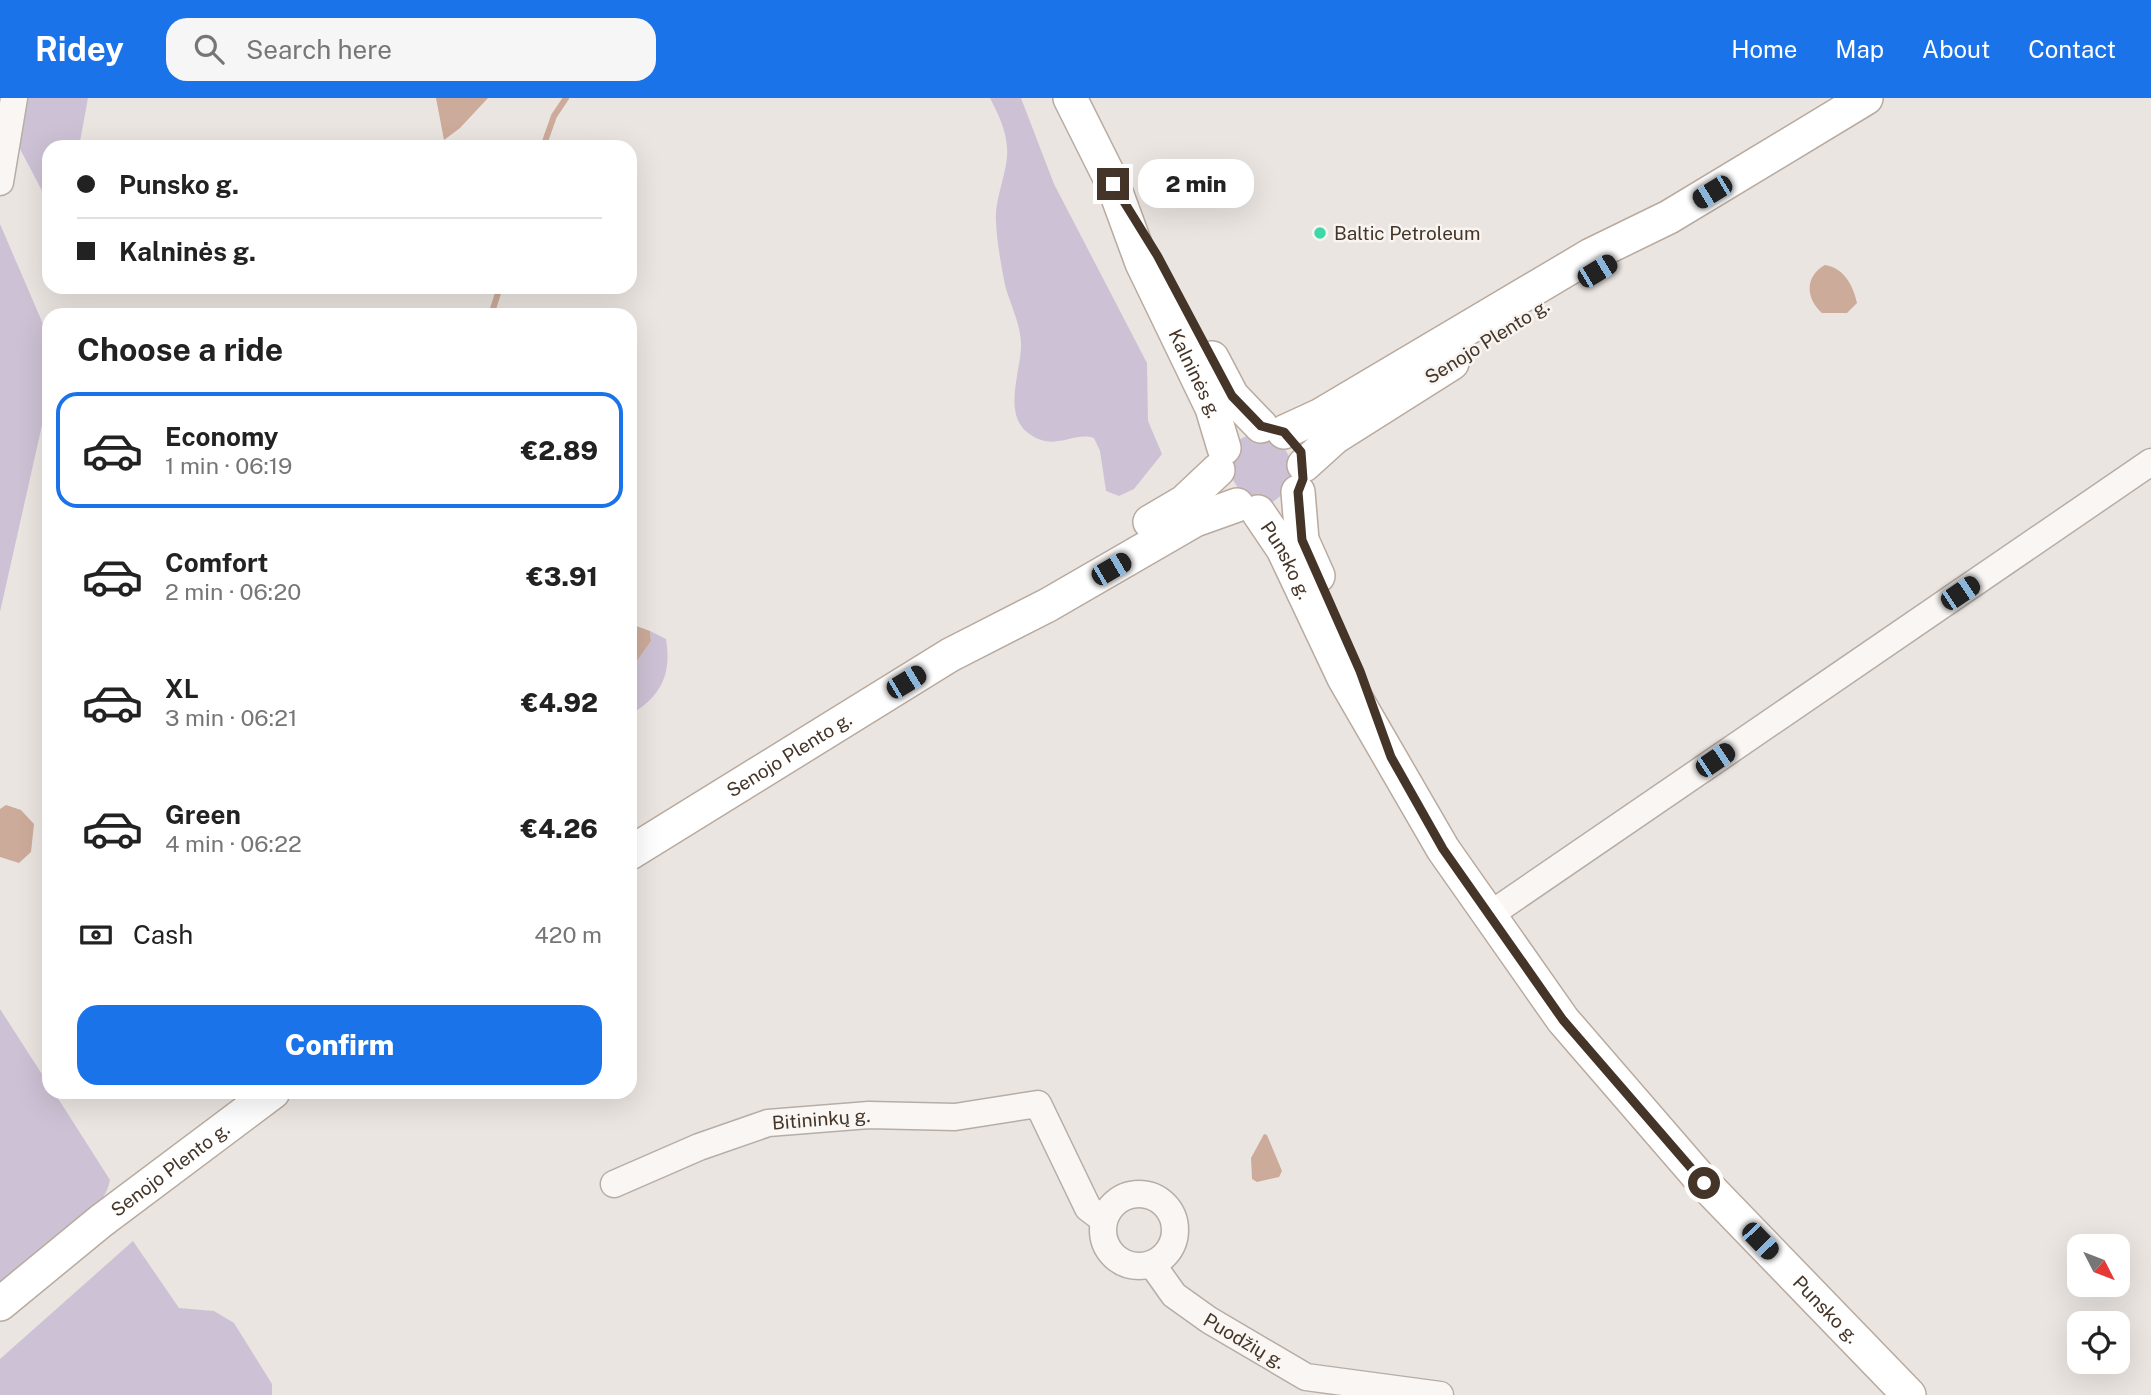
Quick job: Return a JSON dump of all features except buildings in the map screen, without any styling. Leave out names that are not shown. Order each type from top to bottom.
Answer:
[{"type":"main road","name":"Kalninės g.","points":[[1070,98],[1113,184],[1157,255],[1232,396],[1273,429]]},
{"type":"main road","name":"Senojo Plento g.","points":[[1273,429],[1321,415],[1591,255],[1669,217],[1866,98]]},
{"type":"main road","name":"Kalninės g.","points":[[1113,184],[1142,263],[1212,408],[1221,459]]},
{"type":"main road","name":"Senojo Plento g.","points":[[1301,479],[1335,437],[1614,261],[1669,217]]},
{"type":"main road","points":[[1246,429],[1273,429],[1294,441],[1301,479],[1280,508],[1247,509],[1227,495],[1221,459],[1233,436],[1246,429]]},
{"type":"main road","name":"Senojo Plento g.","points":[[637,849],[950,655],[1042,589],[1184,502],[1221,459]]},
{"type":"main road","name":"Punsko g.","points":[[1301,479],[1302,540],[1360,671],[1391,757]]},
{"type":"main road","name":"Senojo Plento g.","points":[[950,655],[1048,606],[1195,520],[1247,509]]},
{"type":"main road","name":"Punsko g.","points":[[1247,509],[1283,549],[1344,678],[1443,849],[1563,1020],[1704,1183],[1909,1395]]},
{"type":"main road","name":"Senojo Plento g.","points":[[0,1304],[101,1221],[264,1099]]},
{"type":"street","points":[[0,182],[14,98]]},
{"type":"street","points":[[1488,916],[2151,462]]},
{"type":"street","name":"Bitininkų g.","points":[[614,1184],[699,1147],[768,1123],[869,1115],[955,1117],[1038,1104],[1088,1208],[1104,1220]]},
{"type":"street","points":[[1149,1194],[1159,1199],[1174,1217],[1176,1228],[1170,1250],[1152,1264],[1141,1266],[1119,1261],[1105,1243],[1104,1220],[1116,1201],[1126,1196],[1149,1194]]},
{"type":"street","name":"Puodžių g.","points":[[1152,1264],[1174,1295],[1304,1386],[1440,1395]]},
{"type":"shaded area","points":[[0,98],[88,98],[80,140],[42,140],[42,191],[0,111]]},
{"type":"shaded area","points":[[436,98],[488,98],[460,128],[444,140]]},
{"type":"shaded area","points":[[990,98],[1021,98],[1054,184],[1147,363],[1148,421],[1162,454],[1134,489],[1119,496],[1106,491],[1100,451],[1094,438],[1079,437],[1055,442],[1038,439],[1020,425],[1016,415],[1015,393],[1021,339],[1005,285],[996,222],[1007,148],[999,116]]},
{"type":"shaded area","points":[[0,224],[42,322],[42,425],[0,612]]},
{"type":"shaded area","points":[[1825,265],[1847,278],[1853,290],[1857,303],[1847,313],[1822,313],[1812,301],[1811,281]]},
{"type":"shaded area","points":[[1247,436],[1270,438],[1280,444],[1291,461],[1290,481],[1278,498],[1268,504],[1246,494],[1234,481],[1234,453],[1238,440]]},
{"type":"shaded area","points":[[637,626],[650,631],[651,641],[637,661]]},
{"type":"shaded area","points":[[650,631],[666,639],[665,674],[657,692],[637,711],[637,661],[651,641]]},
{"type":"shaded area","points":[[6,805],[21,810],[34,824],[31,852],[19,863],[0,857],[0,809]]},
{"type":"shaded area","points":[[0,1009],[42,1074],[42,1099],[58,1099],[110,1180],[105,1195],[81,1225],[0,1287]]},
{"type":"shaded area","points":[[1264,1134],[1267,1135],[1282,1171],[1279,1177],[1257,1182],[1252,1179],[1251,1158]]},
{"type":"shaded area","points":[[133,1241],[179,1308],[214,1311],[234,1323],[272,1384],[272,1395],[0,1395],[0,1359]]},
{"type":"waterway","points":[[545,140],[554,116],[566,98]]},
{"type":"waterway","points":[[493,308],[498,294]]},
{"type":"place","name":"Baltic Petroleum","points":[[1320,233]]},
{"type":"route","points":[[1113,184],[1157,255],[1232,396],[1261,426],[1284,432],[1301,452],[1303,479],[1298,492],[1302,540],[1360,671],[1391,757],[1443,849],[1563,1020],[1704,1183]]}]
